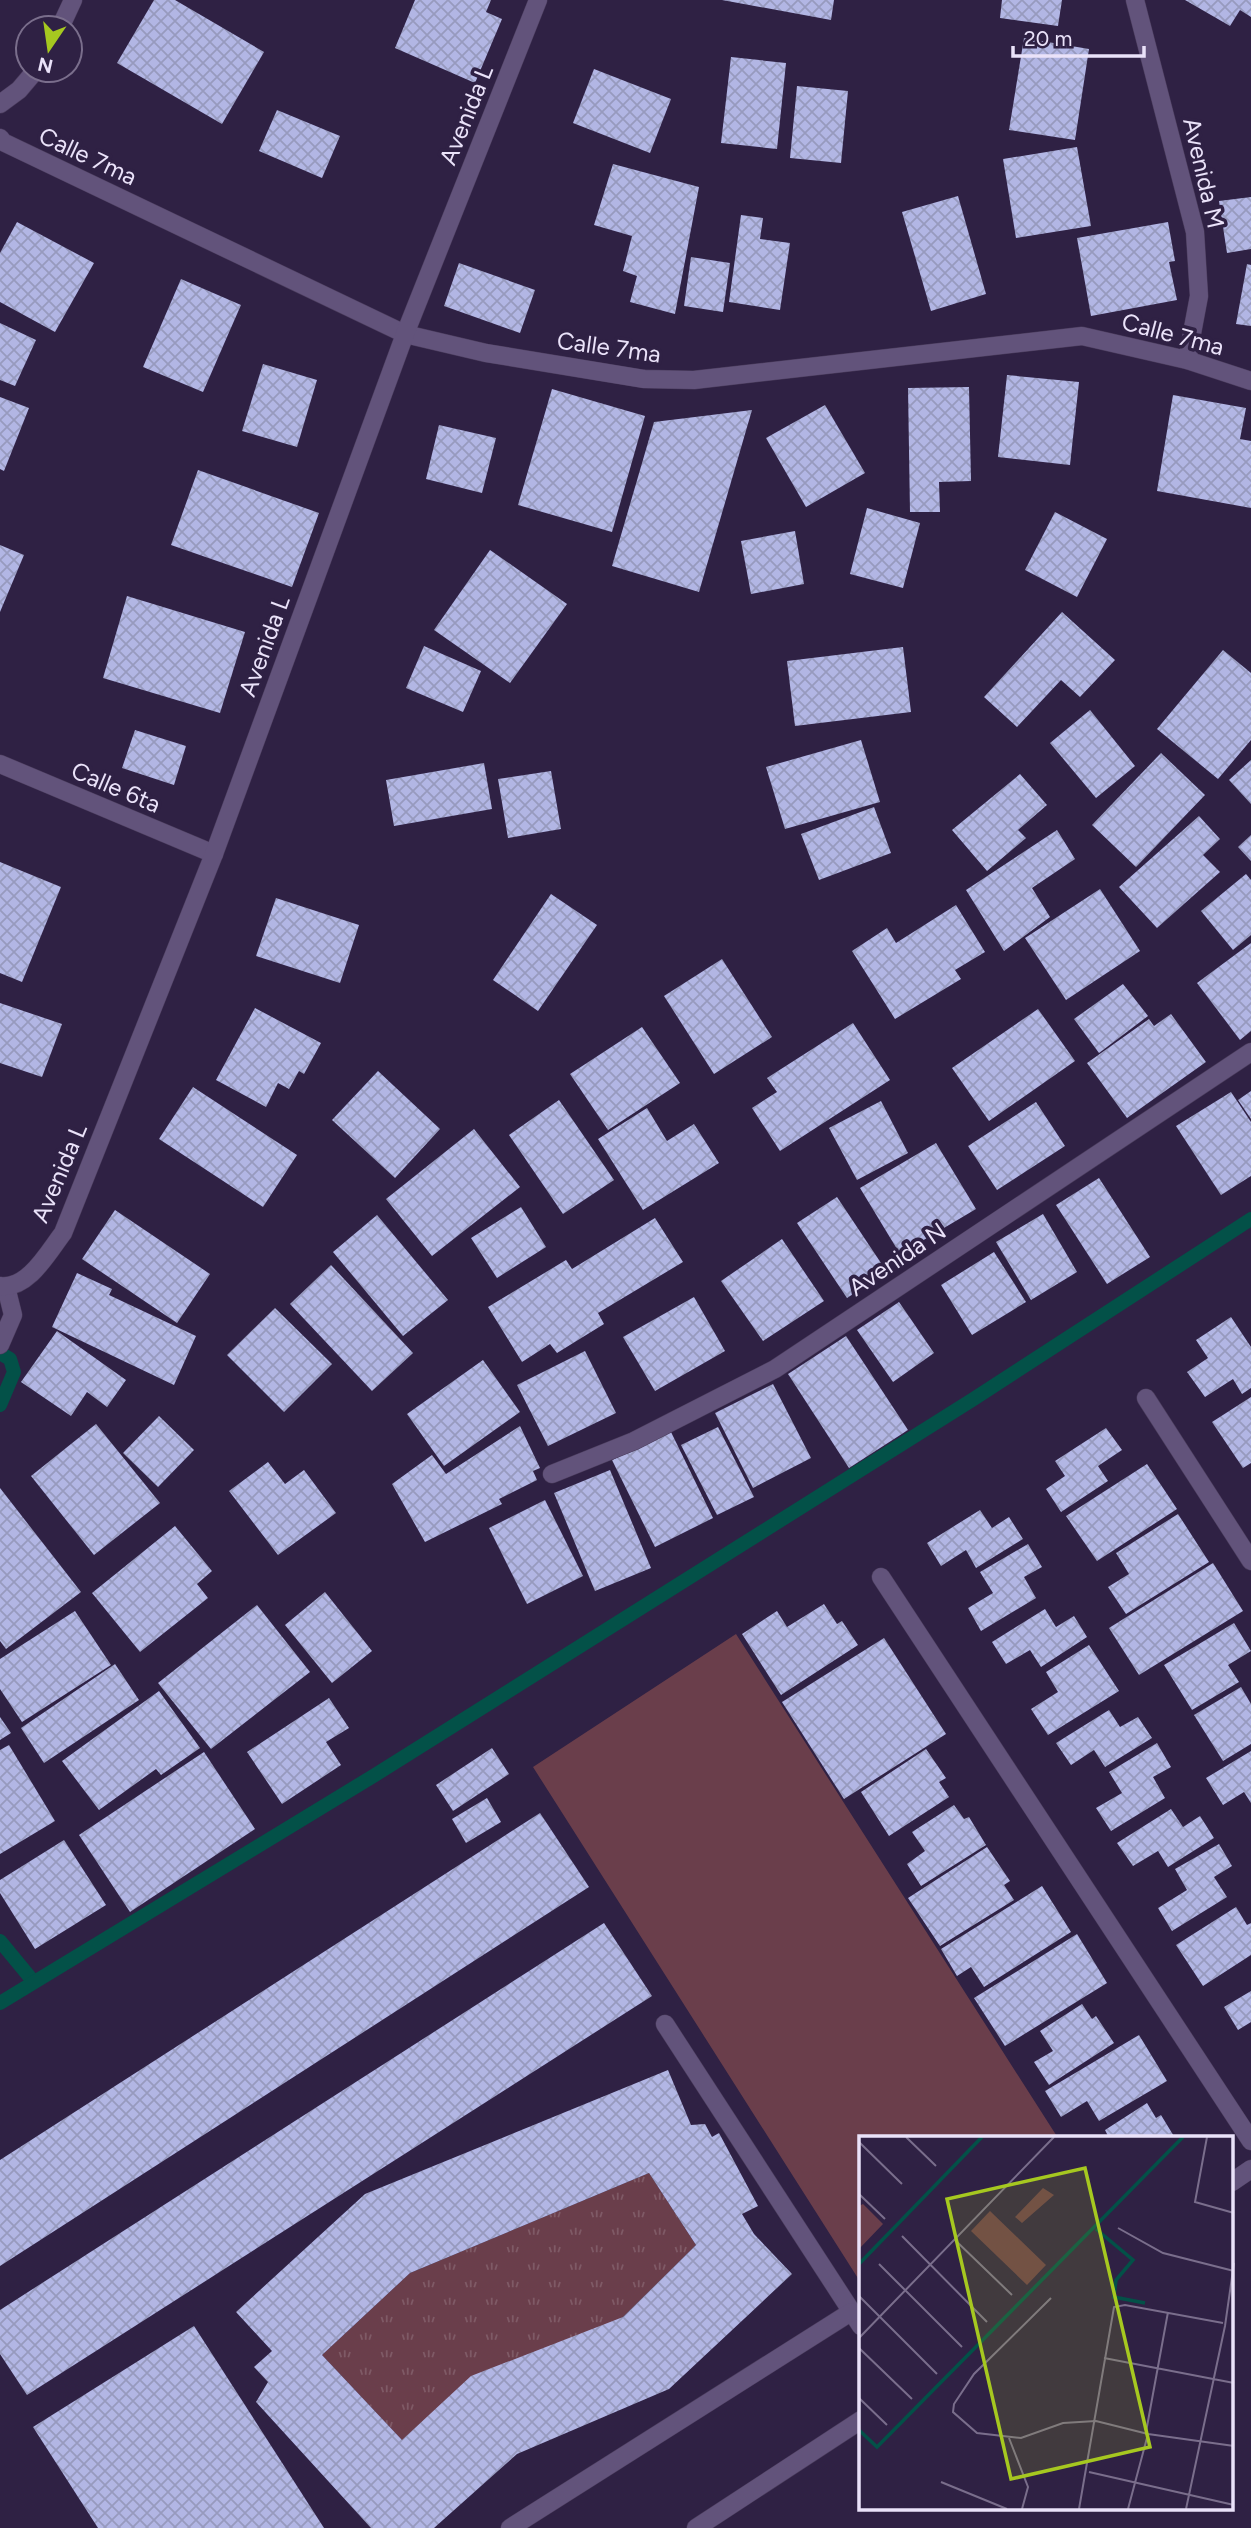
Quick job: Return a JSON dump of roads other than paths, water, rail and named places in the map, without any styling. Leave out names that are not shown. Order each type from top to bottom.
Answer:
[{"type":"street","name":"Avenida L","points":[[3,1286],[33,1273],[63,1233],[214,854],[405,334],[538,0]]},
{"type":"street","name":"Avenida M","points":[[1135,0],[1195,232],[1199,296],[1188,360]]},
{"type":"street","points":[[0,104],[24,84]]},
{"type":"street","name":"Calle 7ma","points":[[1,143],[405,334],[486,353],[644,379],[694,380],[1082,336],[1188,360],[1251,381]]},
{"type":"street","name":"Calle 6ta","points":[[0,764],[214,854]]},
{"type":"street","name":"Avenida N","points":[[552,1474],[634,1441],[775,1369],[1251,1052]]},
{"type":"street","points":[[1,1342],[13,1315],[3,1286]]},
{"type":"street","points":[[1146,1398],[1251,1561]]},
{"type":"street","points":[[880,1577],[1251,2141]]},
{"type":"street","points":[[510,2528],[856,2319],[665,2024]]},
{"type":"street","points":[[1234,2181],[1251,2169]]},
{"type":"street","points":[[696,2528],[859,2421]]},
{"type":"waterway","points":[[0,2003],[375,1775],[972,1400],[1251,1219]]},
{"type":"waterway","points":[[0,1353],[10,1359],[14,1372],[0,1405]]},
{"type":"waterway","points":[[0,1941],[33,1981]]}]
